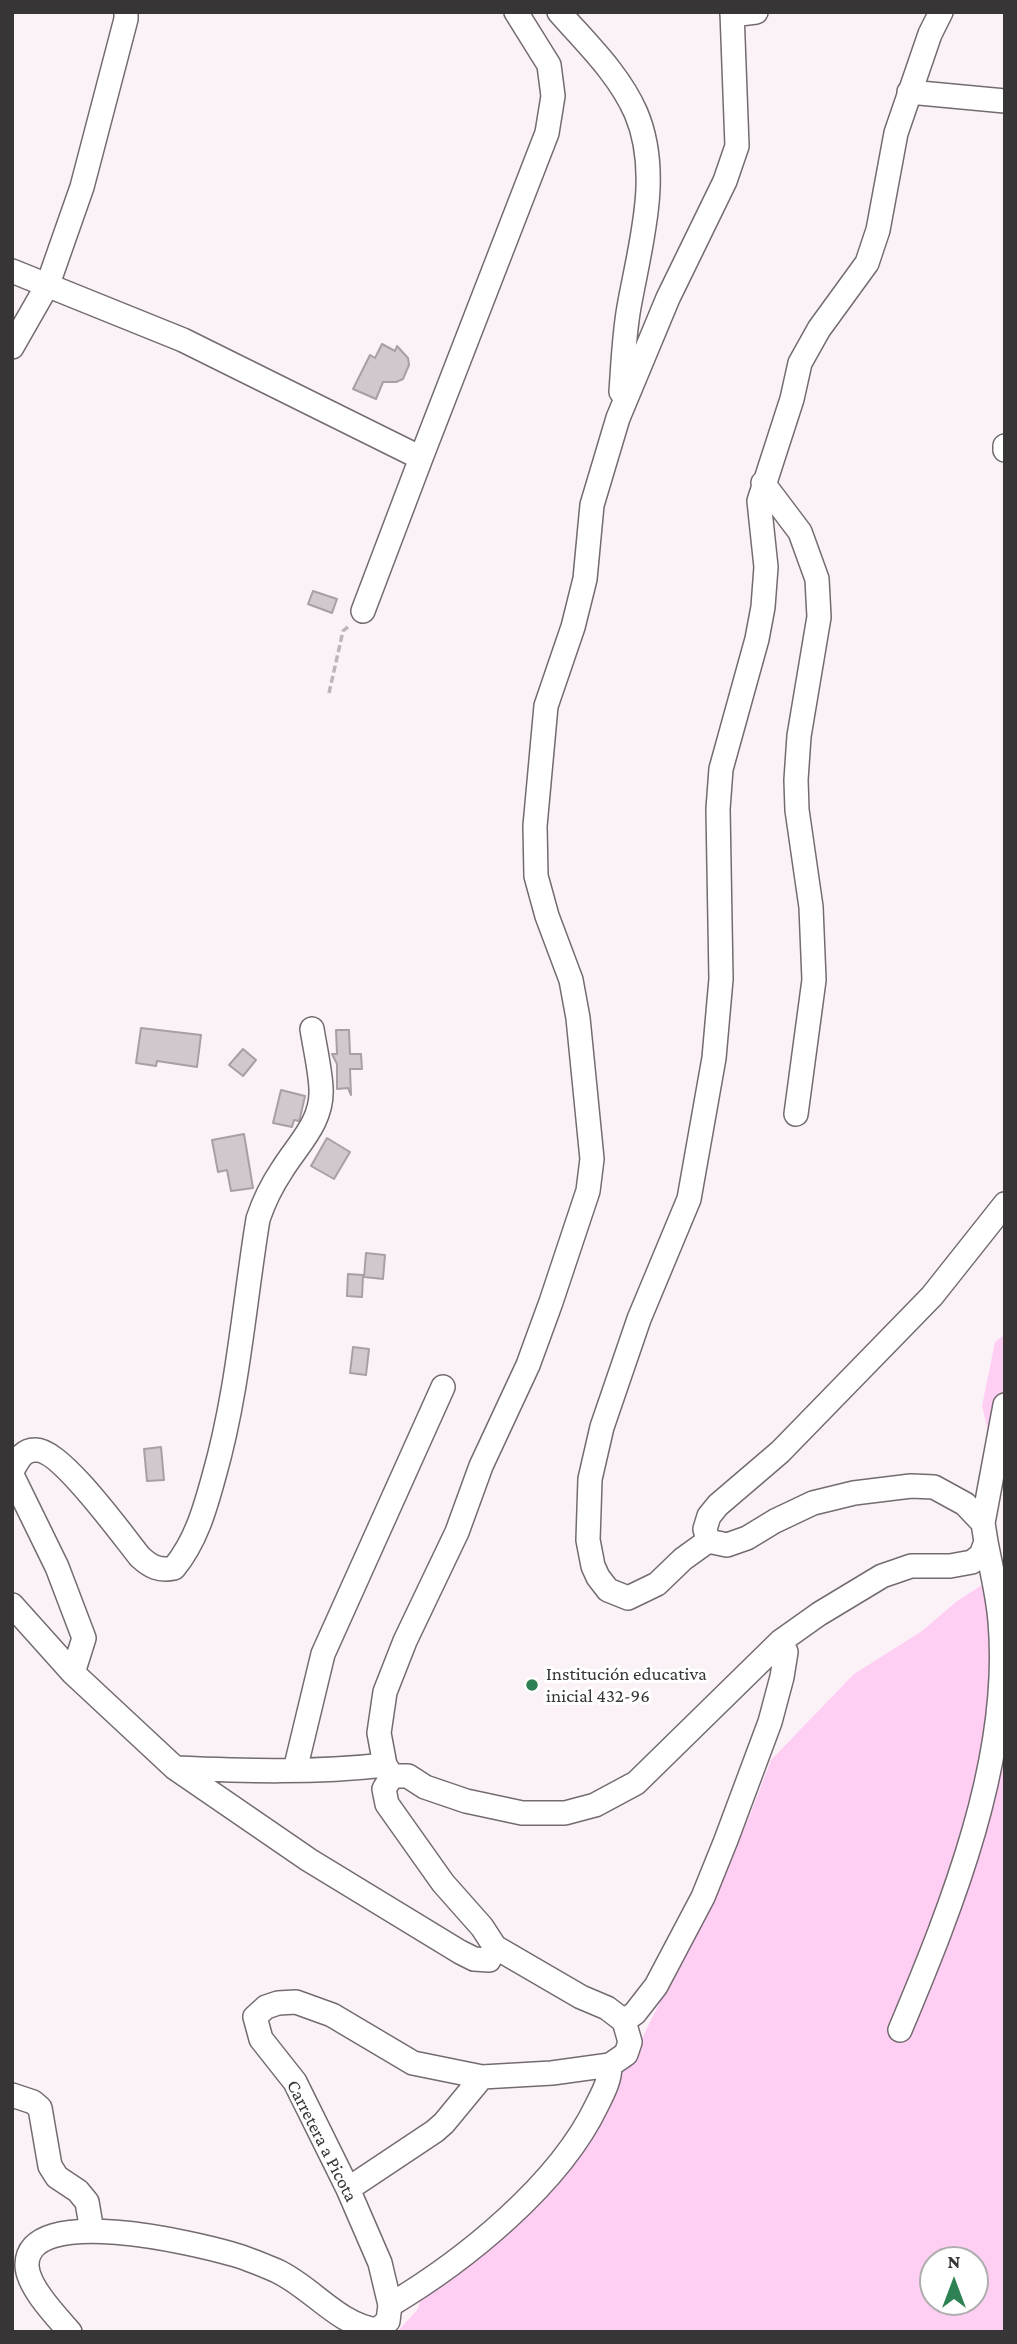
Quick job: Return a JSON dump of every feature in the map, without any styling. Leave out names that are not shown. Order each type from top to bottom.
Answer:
[{"type":"street","points":[[12,347],[48,284],[82,187],[126,19],[125,12]]},
{"type":"street","points":[[363,611],[547,132],[552,96],[549,65],[516,12]]},
{"type":"street","points":[[559,12],[611,71],[636,113],[643,134],[648,200],[629,310],[618,418]]},
{"type":"street","points":[[70,2332],[28,2275],[27,2261],[32,2247],[53,2235],[93,2231],[128,2232],[236,2254],[278,2272],[312,2292],[328,2308],[346,2320],[376,2331],[387,2322],[390,2305],[445,2269],[509,2217],[552,2171],[585,2131],[609,2080],[610,2065],[626,2054],[630,2042],[624,2021],[607,2008],[568,1990],[495,1947],[465,1906],[443,1882],[387,1804],[384,1789],[388,1770],[379,1733],[386,1692],[405,1641],[457,1532],[481,1466],[528,1365],[588,1191],[592,1159],[572,980],[547,916],[536,876],[535,826],[546,706],[585,579],[592,505],[618,418],[668,298],[725,181],[737,146],[732,14],[756,12]]},
{"type":"street","points":[[900,2030],[943,1929],[973,1834],[1001,1718],[1002,1619],[984,1533],[965,1504],[934,1487],[911,1486],[854,1493],[813,1503],[747,1538],[727,1545],[708,1541],[683,1559],[657,1584],[628,1598],[608,1590],[598,1577],[588,1540],[590,1479],[602,1427],[639,1318],[689,1199],[713,1058],[721,979],[718,809],[721,769],[764,607],[766,567],[759,501],[763,483],[788,411],[800,363],[819,329],[867,263],[878,230],[888,167],[909,92],[941,12]]},
{"type":"street","points":[[909,92],[1005,101]]},
{"type":"street","points":[[12,271],[183,340],[421,458]]},
{"type":"street","points":[[763,483],[800,532],[817,579],[819,617],[799,736],[796,780],[797,810],[811,907],[814,980],[796,1114]]},
{"type":"street","points":[[73,1673],[84,1638],[57,1567],[12,1473],[26,1452],[37,1449],[48,1453],[87,1491],[139,1558],[150,1566],[163,1570],[174,1568],[182,1559],[202,1519],[229,1419],[258,1219],[265,1198],[311,1130],[319,1111],[321,1090],[312,1029]]},
{"type":"street","points":[[708,1541],[705,1529],[709,1516],[718,1505],[780,1452],[932,1296],[1005,1204]]},
{"type":"street","points":[[295,1770],[323,1654],[443,1387]]},
{"type":"street","points":[[175,1768],[388,1770],[408,1776],[425,1787],[466,1801],[522,1812],[565,1813],[595,1805],[636,1783],[781,1641],[819,1614],[882,1576],[911,1566],[950,1566],[972,1562],[981,1555],[1005,1405]]},
{"type":"street","points":[[12,1605],[73,1673],[175,1768],[309,1860],[474,1959],[489,1959],[495,1947]]},
{"type":"street","points":[[624,2021],[635,2013],[656,1986],[703,1897],[770,1722],[786,1652],[781,1641]]},
{"type":"street","name":"Carretera a Picota","points":[[390,2305],[380,2263],[348,2189],[295,2082],[261,2039],[255,2017],[266,2007],[296,2002],[332,2015],[413,2063],[482,2077],[552,2073],[610,2065]]},
{"type":"street","points":[[348,2189],[435,2131],[482,2077]]},
{"type":"street","points":[[12,2095],[33,2102],[40,2108],[50,2166],[57,2176],[78,2191],[87,2202],[93,2231]]},
{"type":"path","points":[[329,693],[343,631],[363,611]]},
{"type":"shaded area","points":[[1005,1334],[1005,1499],[982,1406],[995,1342]]},
{"type":"shaded area","points":[[1005,1559],[1005,2332],[397,2332],[418,2309],[424,2281],[502,2215],[577,2131],[634,2054],[707,1908],[750,1815],[771,1760],[854,1674],[922,1631],[957,1601],[993,1578]]},
{"type":"building","points":[[382,344],[395,351],[397,346],[408,358],[409,365],[403,379],[383,382],[376,399],[353,389],[370,355],[375,358]]},
{"type":"building","points":[[313,591],[337,599],[332,613],[308,604]]},
{"type":"building","points":[[141,1028],[201,1035],[197,1067],[157,1061],[156,1066],[136,1063]]},
{"type":"building","points":[[336,1030],[349,1030],[350,1054],[361,1054],[362,1069],[350,1069],[351,1095],[348,1088],[337,1089],[337,1064],[332,1054],[337,1054]]},
{"type":"building","points":[[243,1049],[256,1060],[243,1076],[229,1065]]},
{"type":"building","points":[[281,1090],[305,1096],[299,1121],[294,1120],[292,1127],[273,1123]]},
{"type":"building","points":[[244,1134],[253,1188],[231,1191],[227,1170],[218,1172],[212,1140]]},
{"type":"building","points":[[327,1138],[350,1152],[334,1179],[311,1166]]},
{"type":"building","points":[[366,1253],[385,1255],[383,1279],[364,1277]]},
{"type":"building","points":[[348,1274],[363,1275],[362,1297],[347,1296]]},
{"type":"building","points":[[353,1347],[369,1349],[366,1375],[350,1373]]},
{"type":"building","points":[[161,1447],[164,1480],[147,1481],[144,1449]]},
{"type":"place","name":"Institución educativa inicial 432-96","points":[[532,1685]]}]
